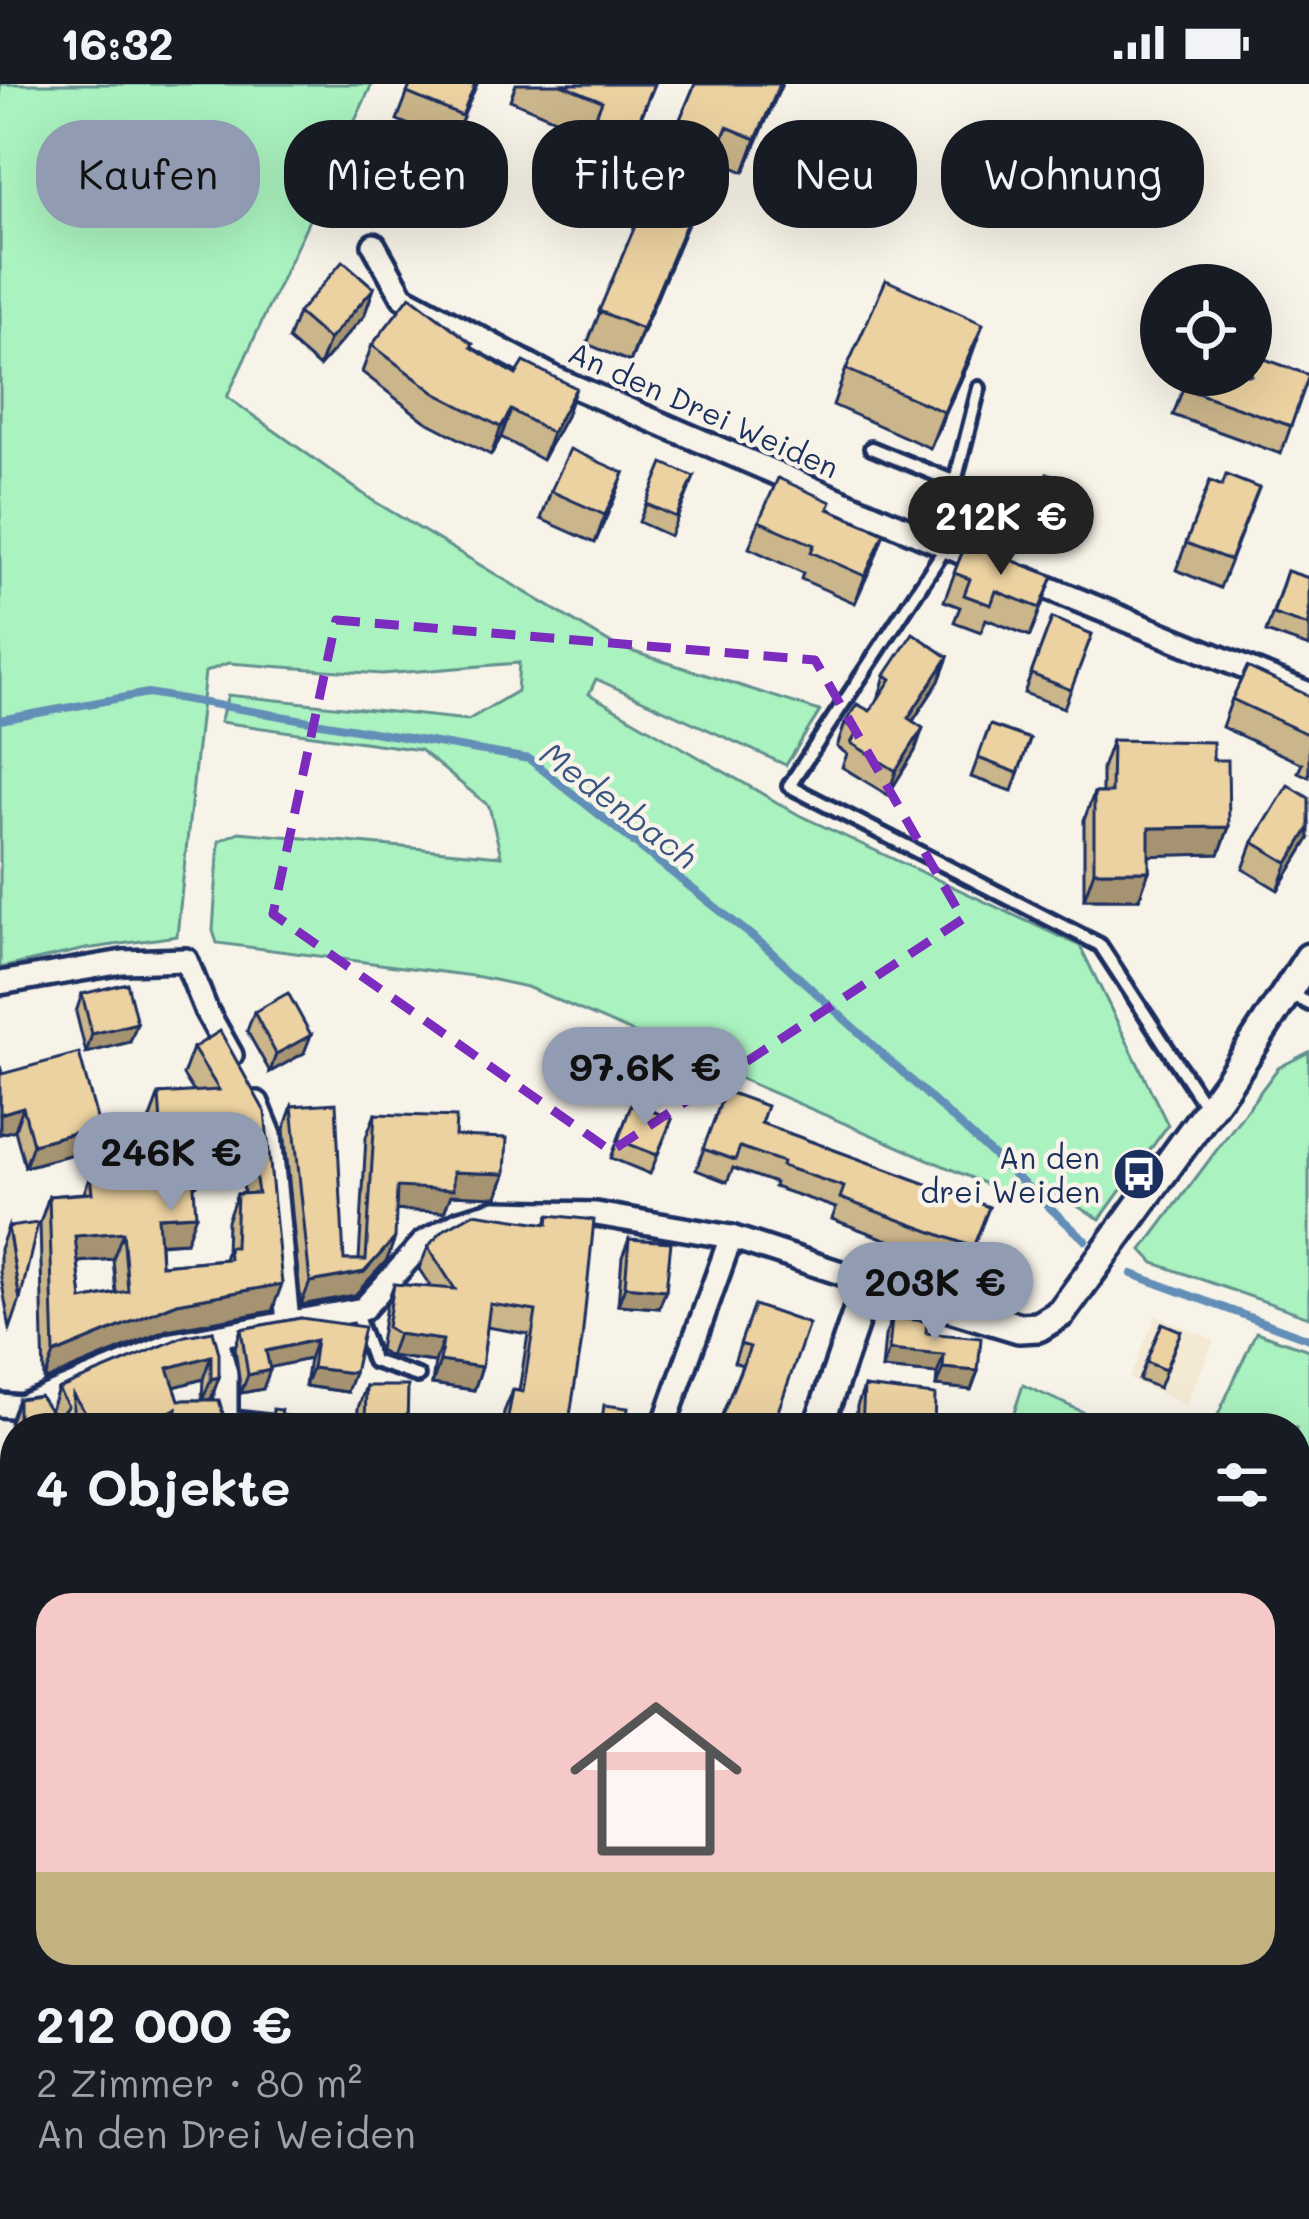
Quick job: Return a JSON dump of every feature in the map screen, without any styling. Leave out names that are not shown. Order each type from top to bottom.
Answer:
[{"type":"main road","points":[[823,1413],[868,1282],[1019,1328],[1051,1321],[1077,1293],[1208,1110],[1299,999],[1309,958]]},
{"type":"street","name":"An den Drei Weiden","points":[[374,245],[403,297],[554,378],[942,545],[1309,694]]},
{"type":"street","points":[[0,983],[123,962],[186,960],[206,1010],[270,1135],[288,1322]]},
{"type":"street","points":[[0,1406],[36,1409],[146,1352],[192,1338],[355,1311],[369,1303],[408,1255],[442,1231],[477,1216],[512,1210],[596,1214],[731,1237],[868,1282]]},
{"type":"street","points":[[668,1413],[731,1237]]},
{"type":"street","points":[[216,1337],[226,1373],[226,1413]]},
{"type":"lane","points":[[979,388],[942,545],[789,786],[1100,945],[1208,1110]]},
{"type":"lane","points":[[871,448],[955,482]]},
{"type":"lane","points":[[355,1311],[373,1361],[418,1376]]},
{"type":"highlighted area","points":[[336,620],[815,660],[963,919],[611,1151],[273,914]]},
{"type":"shaded area","points":[[1156,1315],[1214,1340],[1186,1405],[1129,1379]]},
{"type":"green space","points":[[0,84],[372,84],[355,120],[284,120],[284,228],[305,228],[227,397],[372,500],[615,646],[820,711],[786,765],[596,679],[589,694],[799,815],[1080,946],[1168,1125],[1100,1219],[1052,1192],[1018,1198],[527,987],[217,943],[213,931],[219,841],[239,832],[501,856],[489,806],[420,750],[220,722],[228,695],[468,720],[517,691],[519,663],[382,674],[228,663],[205,672],[177,936],[0,968]]},
{"type":"green space","points":[[1309,1052],[1309,1317],[1154,1263],[1142,1250],[1278,1068]]},
{"type":"green space","points":[[1256,1332],[1309,1350],[1309,1413],[1219,1413]]},
{"type":"green space","points":[[1023,1385],[1085,1413],[1014,1413]]},
{"type":"building","points":[[411,84],[475,84],[462,116],[407,93]]},
{"type":"building","points":[[561,84],[654,84],[639,120],[594,120],[602,101]]},
{"type":"building","points":[[695,84],[780,84],[764,120],[753,120],[753,138],[729,128],[729,120],[680,120]]},
{"type":"building","points":[[634,228],[684,228],[642,329],[599,311]]},
{"type":"building","points":[[343,261],[374,288],[329,340],[298,313]]},
{"type":"building","points":[[886,280],[983,324],[944,412],[846,369]]},
{"type":"building","points":[[410,296],[471,347],[516,375],[524,362],[576,388],[552,433],[511,410],[501,427],[435,393],[372,345]]},
{"type":"building","points":[[1272,362],[1309,375],[1291,426],[1206,396],[1272,396]]},
{"type":"building","points":[[570,449],[624,473],[605,515],[551,491]]},
{"type":"building","points":[[663,463],[694,477],[676,517],[646,504]]},
{"type":"building","points":[[1047,473],[1077,486],[1065,514],[1035,500]]},
{"type":"building","points":[[1226,475],[1259,488],[1230,560],[1186,543],[1210,481],[1222,486]]},
{"type":"building","points":[[778,478],[831,502],[828,509],[884,533],[865,576],[811,552],[814,545],[759,521]]},
{"type":"building","points":[[966,543],[1053,576],[1040,608],[996,591],[991,605],[964,595],[970,579],[954,573]]},
{"type":"building","points":[[1287,571],[1309,578],[1309,626],[1273,614]]},
{"type":"building","points":[[1052,618],[1092,634],[1071,690],[1031,674]]},
{"type":"building","points":[[913,633],[948,657],[908,718],[923,728],[896,771],[851,743],[858,731],[845,723],[857,704],[870,711],[891,679],[885,675]]},
{"type":"building","points":[[1247,667],[1309,696],[1309,735],[1232,699]]},
{"type":"building","points":[[990,725],[1030,739],[1018,773],[978,758]]},
{"type":"building","points":[[1112,740],[1213,742],[1213,760],[1228,760],[1229,827],[1149,828],[1149,871],[1094,871],[1094,793],[1111,793]]},
{"type":"building","points":[[1288,785],[1309,798],[1309,828],[1288,863],[1253,842]]},
{"type":"building","points":[[127,983],[137,1023],[92,1034],[82,994]]},
{"type":"building","points":[[288,993],[311,1035],[276,1054],[254,1012]]},
{"type":"building","points":[[220,1031],[265,1112],[282,1284],[177,1303],[54,1354],[49,1196],[92,1193],[90,1175],[133,1171],[132,1158],[163,1156],[159,1094],[219,1090],[193,1048]],"holes":[[[206,1141],[244,1146],[246,1156],[253,1158],[258,1193],[237,1194],[235,1247],[228,1247],[229,1259],[161,1265],[158,1217],[196,1215],[192,1159],[207,1158]],[[123,1232],[128,1291],[82,1300],[75,1236]]]},
{"type":"building","points":[[79,1053],[99,1126],[33,1144],[23,1107],[0,1114],[0,1066],[2,1074]]},
{"type":"building","points":[[725,1091],[767,1106],[761,1123],[989,1207],[973,1247],[840,1198],[844,1187],[782,1166],[783,1162],[740,1147],[735,1160],[703,1149]]},
{"type":"building","points":[[336,1103],[344,1260],[366,1260],[375,1114],[456,1117],[455,1136],[507,1138],[505,1174],[453,1172],[453,1190],[397,1187],[395,1238],[364,1272],[310,1282],[292,1106]]},
{"type":"building","points":[[632,1103],[672,1119],[657,1155],[618,1140]]},
{"type":"building","points":[[474,1213],[548,1224],[549,1215],[594,1220],[570,1413],[509,1413],[513,1390],[523,1392],[536,1311],[490,1304],[482,1367],[440,1361],[443,1340],[398,1334],[387,1327],[394,1284],[455,1289],[428,1247],[442,1231]]},
{"type":"building","points":[[38,1223],[20,1300],[8,1227]]},
{"type":"building","points":[[629,1239],[671,1242],[666,1290],[625,1286]]},
{"type":"building","points":[[754,1305],[809,1324],[777,1413],[723,1413],[750,1347],[740,1344]]},
{"type":"building","points":[[301,1318],[364,1327],[354,1373],[312,1368],[316,1340],[266,1351],[270,1370],[248,1375],[241,1329]]},
{"type":"building","points":[[892,1318],[927,1321],[926,1333],[981,1338],[978,1371],[943,1368],[944,1355],[889,1350]]},
{"type":"building","points":[[1162,1323],[1181,1331],[1165,1370],[1146,1362]]},
{"type":"building","points":[[213,1331],[219,1377],[211,1379],[211,1356],[168,1368],[179,1400],[219,1400],[223,1413],[177,1413],[177,1408],[168,1413],[86,1413],[73,1395],[73,1413],[62,1413],[68,1406],[58,1389],[185,1336]]},
{"type":"building","points":[[366,1386],[408,1386],[407,1413],[365,1413]]},
{"type":"building","points":[[864,1387],[935,1395],[934,1413],[863,1413]]},
{"type":"building","points":[[40,1396],[51,1412],[18,1413],[18,1399]]},
{"type":"building","points":[[604,1405],[628,1408],[627,1413],[603,1413]]},
{"type":"waterway","name":"Medenbach","points":[[0,720],[148,693],[529,759],[767,948],[1085,1240]]},
{"type":"waterway","name":"Medenbach","points":[[1132,1274],[1309,1339]]},
{"type":"place","name":"An den drei Weiden","points":[[1139,1174]]}]
